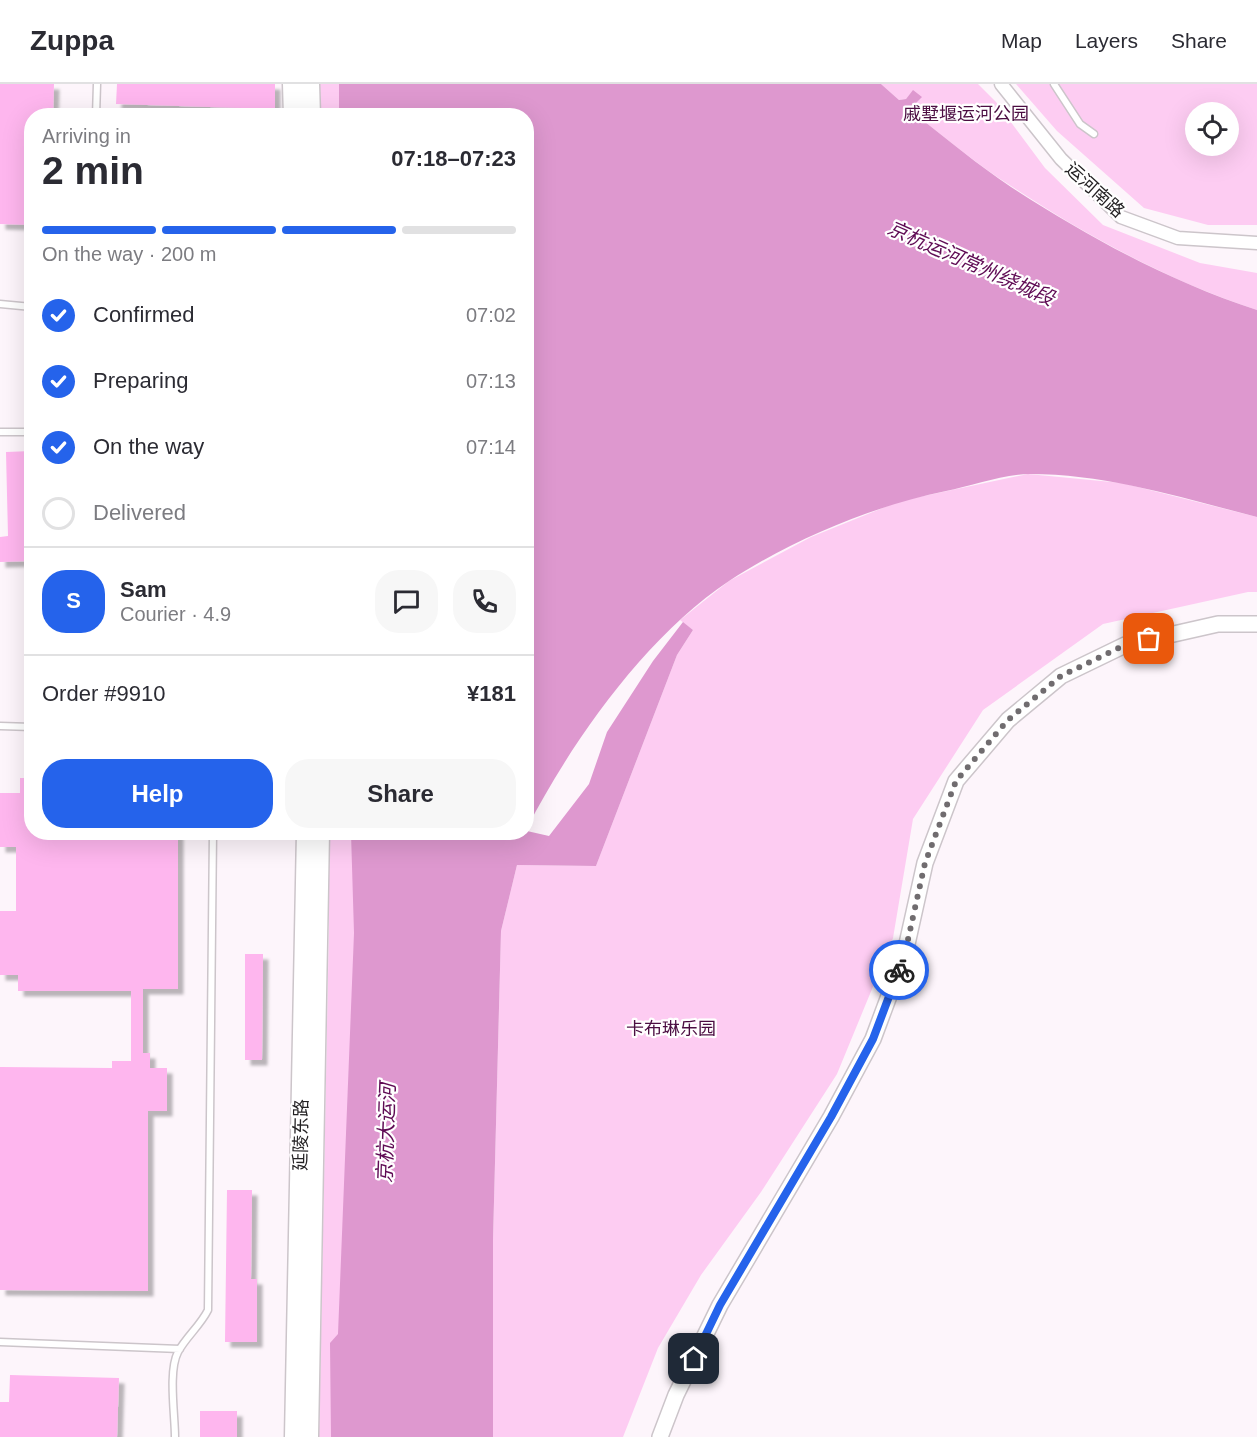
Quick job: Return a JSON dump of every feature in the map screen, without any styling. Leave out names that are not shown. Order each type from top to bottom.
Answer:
[{"type":"main road","points":[[292,84],[293,108]]},
{"type":"main road","points":[[310,84],[310,108]]},
{"type":"main road","name":"延陵东路","points":[[294,1437],[306,840]]},
{"type":"main road","name":"延陵东路","points":[[309,1437],[320,840]]},
{"type":"street","name":"运河南路","points":[[1002,84],[1061,159],[1121,217],[1178,238],[1257,243]]},
{"type":"street","points":[[660,1437],[676,1395],[720,1305],[831,1117],[873,1039],[905,953],[925,863],[956,781],[1008,720],[1061,676],[1125,645],[1218,624],[1257,624]]},
{"type":"lane","points":[[96,108],[98,84]]},
{"type":"lane","points":[[1054,84],[1080,124],[1094,134]]},
{"type":"lane","points":[[0,304],[24,306]]},
{"type":"lane","points":[[0,432],[24,432]]},
{"type":"lane","points":[[0,726],[24,727]]},
{"type":"lane","points":[[175,1437],[174,1361],[180,1349],[201,1324],[208,1310],[213,840]]},
{"type":"lane","points":[[0,1342],[180,1349]]},
{"type":"green space","points":[[316,84],[355,84],[355,108],[317,108]]},
{"type":"green space","name":"戚墅堰运河公园","points":[[881,84],[978,84],[996,102],[1045,168],[1103,225],[1200,263],[1257,273],[1257,310],[1161,272],[1069,223],[987,169],[916,115],[913,91],[906,99],[899,100]]},
{"type":"green space","points":[[1016,84],[1257,84],[1257,225],[1208,225],[1144,208],[1057,131]]},
{"type":"green space","name":"卡布琳乐园","points":[[1028,474],[1122,483],[1257,517],[1257,592],[1248,592],[1103,624],[983,710],[913,819],[893,938],[837,1074],[761,1192],[701,1275],[658,1348],[623,1437],[493,1437],[493,1240],[501,931],[517,865],[596,866],[677,655],[693,630],[680,620],[729,581],[811,537],[900,501]]},
{"type":"green space","points":[[327,840],[357,840],[341,1437],[319,1437],[329,925]]},
{"type":"water","name":"京杭运河常州绕城段","points":[[339,84],[881,84],[899,100],[906,99],[913,90],[922,97],[914,105],[916,115],[1011,187],[1099,240],[1161,272],[1257,310],[1257,517],[1145,488],[1088,478],[1030,474],[999,478],[918,497],[833,526],[779,552],[729,581],[698,604],[669,631],[640,660],[589,726],[534,815],[534,108],[339,108]]},
{"type":"water","name":"京杭大运河","points":[[683,622],[693,630],[677,655],[596,866],[517,865],[501,931],[493,1240],[493,1437],[331,1437],[330,1343],[338,1334],[354,933],[351,840],[534,840],[534,833],[549,836],[589,784],[607,732],[653,661]]},
{"type":"building","points":[[0,84],[54,84],[53,108],[24,108],[24,225],[0,224]]},
{"type":"building","points":[[117,84],[275,84],[275,108],[116,104]]},
{"type":"building","points":[[24,451],[24,561],[0,562],[0,537],[8,536],[6,452]]},
{"type":"building","points":[[20,778],[24,778],[24,840],[178,840],[178,989],[143,989],[143,1053],[150,1053],[150,1068],[167,1068],[167,1111],[148,1111],[148,1291],[0,1290],[0,1067],[112,1068],[112,1061],[131,1061],[131,991],[18,991],[18,975],[0,975],[0,911],[16,911],[16,847],[0,847],[0,793],[20,793]]},
{"type":"building","points":[[245,954],[263,954],[262,1060],[245,1060]]},
{"type":"building","points":[[227,1190],[252,1190],[251,1279],[257,1279],[257,1342],[225,1342]]},
{"type":"building","points":[[10,1375],[119,1378],[117,1437],[0,1437],[0,1402],[9,1402]]},
{"type":"building","points":[[200,1411],[237,1411],[237,1437],[200,1437]]},
{"type":"way so far","points":[[899,970],[905,953],[925,863],[956,781],[1008,720],[1061,676],[1125,645],[1149,639]]},
{"type":"route","points":[[694,1359],[720,1305],[831,1117],[873,1039],[899,970]]}]
